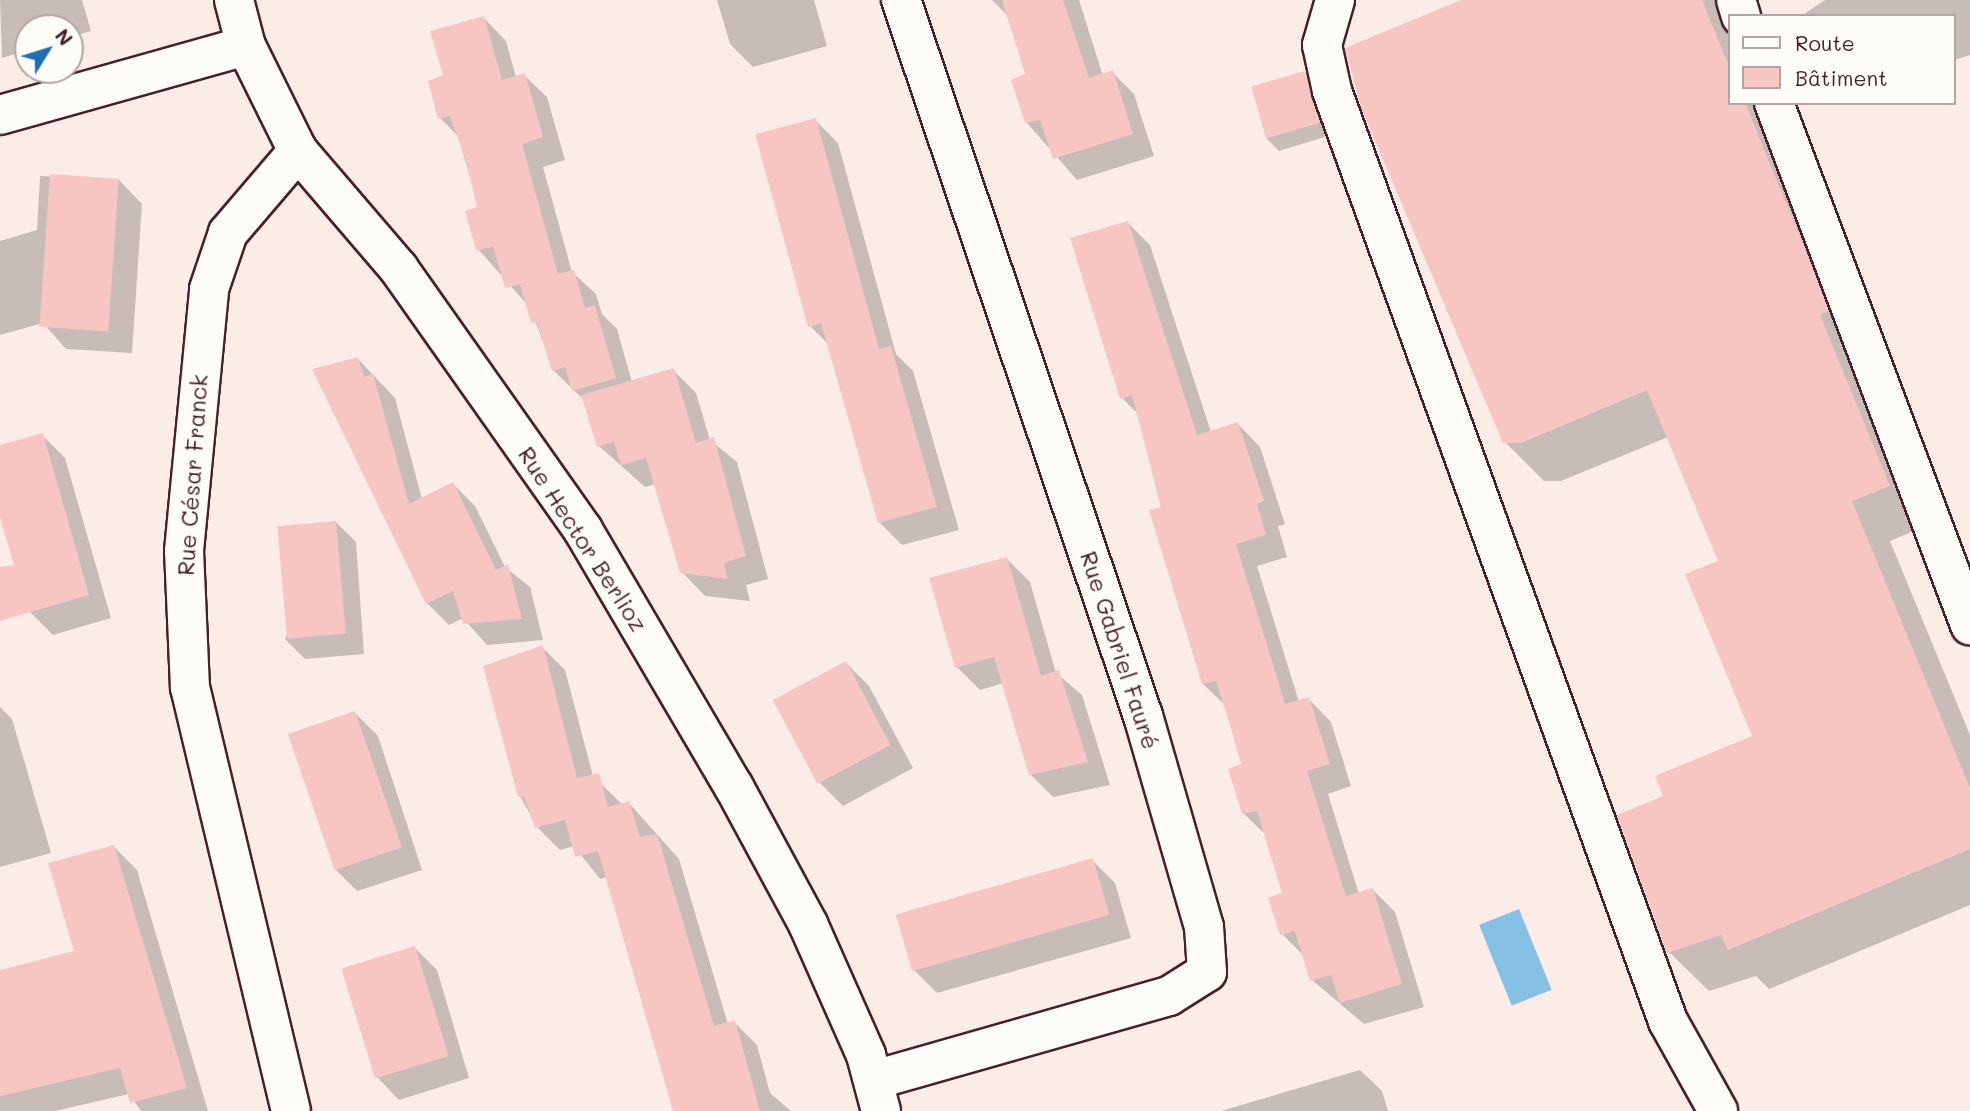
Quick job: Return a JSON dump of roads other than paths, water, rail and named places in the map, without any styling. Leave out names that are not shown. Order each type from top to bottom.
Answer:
[{"type":"street","name":"Rue Hector Berlioz","points":[[233,0],[246,46],[298,150],[399,269],[583,530],[808,924],[877,1096]]},
{"type":"street","name":"Rue Gabriel Fauré","points":[[877,1096],[1169,996],[1207,972],[1204,927],[1143,716],[901,0]]},
{"type":"street","points":[[1335,0],[1322,45],[1332,91],[1668,1021],[1718,1111]]},
{"type":"street","points":[[0,116],[246,46]]},
{"type":"street","points":[[1775,105],[1970,625]]},
{"type":"street","name":"Rue César Franck","points":[[291,1111],[190,688],[184,551],[209,289],[228,233],[298,150]]},
{"type":"water","points":[[1519,909],[1552,990],[1512,1006],[1479,925]]}]
